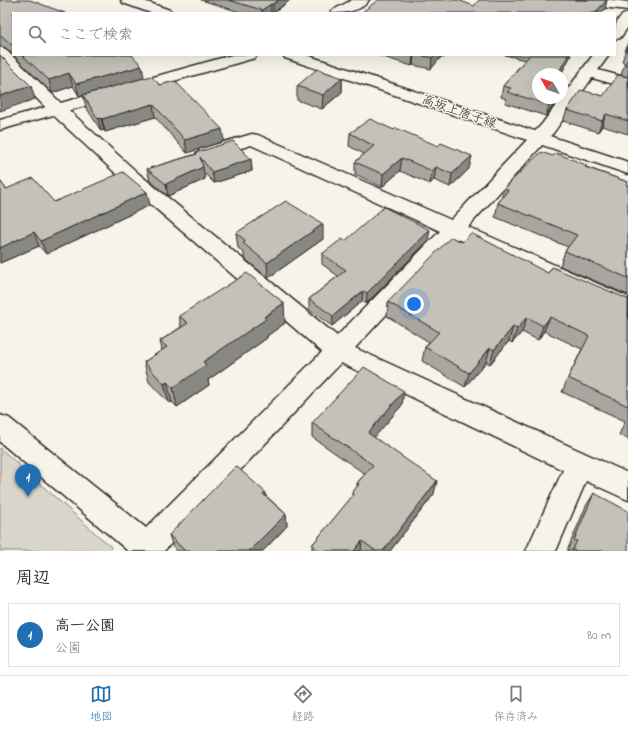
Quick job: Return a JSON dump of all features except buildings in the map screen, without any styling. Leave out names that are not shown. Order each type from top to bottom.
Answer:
[{"type":"street","points":[[128,0],[162,12]]},
{"type":"street","points":[[340,12],[362,0]]},
{"type":"street","points":[[574,0],[628,6]]},
{"type":"street","points":[[616,34],[628,17]]},
{"type":"street","points":[[0,52],[57,109],[132,178],[338,351],[628,487]]},
{"type":"street","points":[[0,125],[245,56]]},
{"type":"street","name":"高坂上唐子線","points":[[294,56],[628,168]]},
{"type":"street","points":[[0,426],[145,549],[455,230],[539,138],[600,56]]},
{"type":"street","points":[[589,72],[628,83]]},
{"type":"street","points":[[192,158],[252,139],[628,308]]},
{"type":"street","points":[[132,178],[154,171]]},
{"type":"street","points":[[541,551],[579,464]]},
{"type":"shaded area","points":[[0,448],[111,547],[110,551],[0,551]]},
{"type":"place","name":"高一公園","points":[[28,497]]}]
